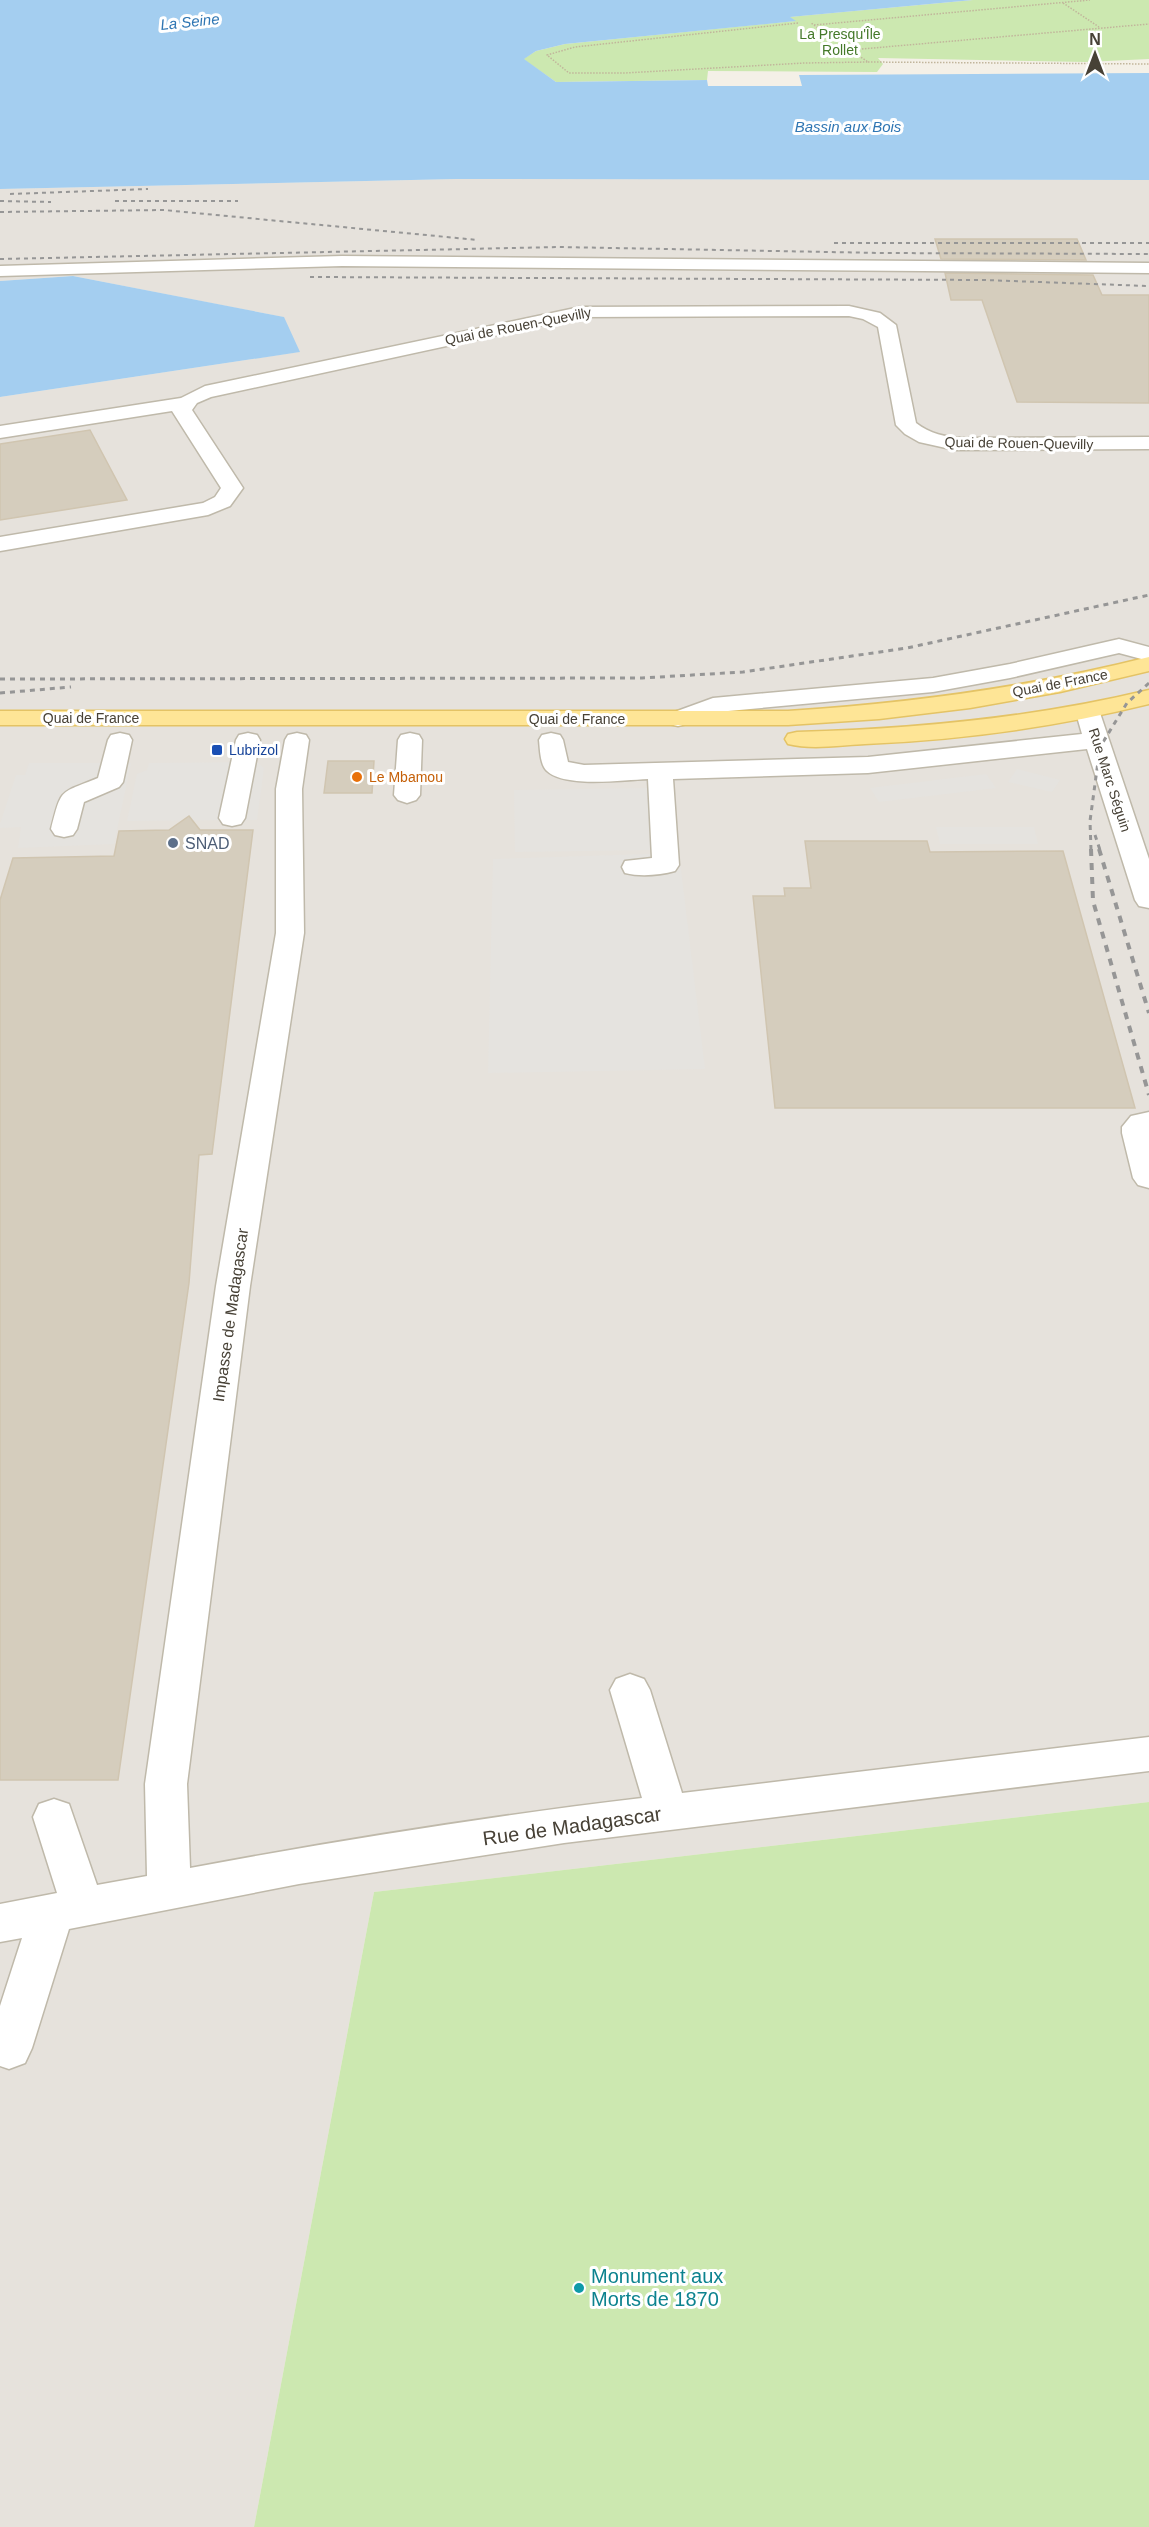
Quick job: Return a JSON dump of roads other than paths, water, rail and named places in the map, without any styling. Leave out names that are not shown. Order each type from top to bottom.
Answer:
[{"type":"main road","name":"Quai de France","points":[[0,718],[678,719],[835,716],[912,708],[1041,688],[1149,664]]},
{"type":"main road","points":[[1088,713],[1120,692],[1149,682]]},
{"type":"main road","name":"Rue Marc Séguin","points":[[1041,688],[1072,697],[1088,713]]},
{"type":"main road","name":"Quai de France","points":[[0,740],[551,740],[879,737],[1006,726],[1088,713],[1149,697]]},
{"type":"street","points":[[0,271],[342,261],[1149,268]]},
{"type":"street","name":"Quai de Rouen-Quevilly","points":[[185,403],[205,392],[580,312],[849,310],[866,313],[887,325],[906,425],[924,437],[945,443],[963,444],[1149,443]]},
{"type":"street","points":[[0,432],[185,403]]},
{"type":"street","points":[[0,544],[207,509],[221,503],[229,496],[232,488],[185,418],[182,410],[185,403]]},
{"type":"street","points":[[678,719],[713,705],[933,684],[1041,665],[1119,646],[1149,654]]},
{"type":"street","name":"Rue Marc Séguin","points":[[1088,713],[1144,867],[1149,900]]},
{"type":"street","points":[[64,829],[72,798],[110,782],[120,740]]},
{"type":"street","points":[[232,818],[248,740]]},
{"type":"street","name":"Impasse de Madagascar","points":[[169,1891],[166,1784],[232,1286],[290,933],[289,789],[297,740]]},
{"type":"street","points":[[407,795],[410,740]]},
{"type":"street","points":[[551,740],[556,766],[568,772],[868,765],[1097,740]]},
{"type":"street","points":[[635,867],[666,865],[660,771]]},
{"type":"street","points":[[1149,1122],[1137,1127],[1149,1178]]},
{"type":"street","points":[[630,1690],[668,1813]]},
{"type":"street","name":"Rue de Madagascar","points":[[0,1923],[310,1864],[564,1825],[1149,1754]]},
{"type":"street","points":[[9,2048],[68,1910],[54,1817]]},
{"type":"water","points":[[0,0],[973,0],[790,17],[796,21],[565,44],[536,51],[524,59],[556,82],[707,80],[708,86],[802,86],[799,75],[1149,73],[1149,180],[456,179],[0,189]]},
{"type":"water","points":[[73,276],[284,317],[300,352],[0,397],[0,281]]},
{"type":"railway","points":[[10,194],[148,189]]},
{"type":"railway","points":[[0,201],[51,202]]},
{"type":"railway","points":[[115,201],[238,201]]},
{"type":"railway","points":[[0,212],[164,210],[478,240]]},
{"type":"railway","points":[[834,243],[1149,243]]},
{"type":"railway","points":[[0,259],[559,247],[882,253],[1149,254]]},
{"type":"railway","points":[[310,277],[984,280],[1148,286]]},
{"type":"railway","points":[[0,679],[642,678],[743,672],[907,648],[1149,595]]},
{"type":"railway","points":[[1091,850],[1090,821],[1100,747],[1127,703],[1149,683]]},
{"type":"railway","points":[[0,693],[71,687]]},
{"type":"railway","points":[[1095,835],[1100,850]]},
{"type":"railway","points":[[1091,849],[1093,901],[1149,1095]]},
{"type":"railway","points":[[1099,849],[1149,1013]]},
{"type":"place","name":"Lubrizol","points":[[217,750]]},
{"type":"place","name":"Le Mbamou","points":[[357,777]]},
{"type":"place","name":"SNAD","points":[[173,843]]},
{"type":"place","name":"Monument aux Morts de 1870","points":[[579,2288]]},
{"type":"water label","name":"La Seine","points":[[190,22]]},
{"type":"water label","name":"Bassin aux Bois","points":[[848,127]]},
{"type":"park label","name":"La Presqu'Île Rollet","points":[[840,42]]}]
